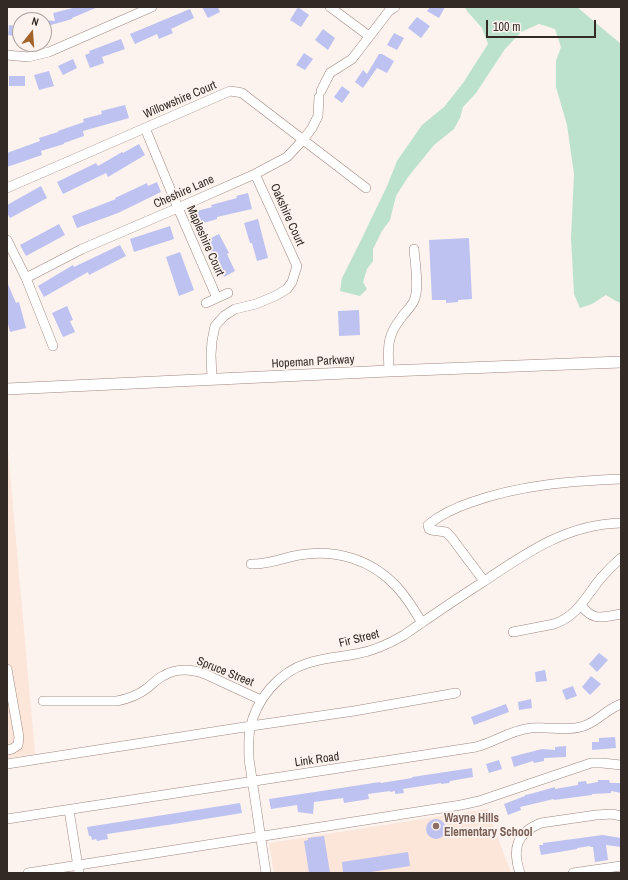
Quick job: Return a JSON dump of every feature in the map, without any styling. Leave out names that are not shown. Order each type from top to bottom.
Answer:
[{"type":"main road","name":"Hopeman Parkway","points":[[7,389],[389,371],[621,362]]},
{"type":"street","points":[[7,55],[28,57],[49,52],[152,7]]},
{"type":"street","points":[[330,7],[369,36],[389,11],[395,7]]},
{"type":"street","name":"Cheshire Lane","points":[[26,278],[82,248],[255,174],[288,157],[312,128],[318,116],[320,94],[330,74],[352,59],[369,36]]},
{"type":"street","name":"Willowshire Court","points":[[7,188],[230,91],[242,93],[366,188]]},
{"type":"street","name":"Mapleshire Court","points":[[144,128],[217,298]]},
{"type":"street","name":"Oakshire Court","points":[[212,379],[211,355],[215,326],[224,316],[235,309],[256,304],[287,289],[292,282],[297,266],[255,174]]},
{"type":"street","points":[[7,240],[26,278],[53,346]]},
{"type":"street","points":[[389,371],[388,346],[390,337],[395,325],[413,303],[416,295],[414,249]]},
{"type":"street","points":[[206,303],[228,293]]},
{"type":"street","points":[[484,581],[451,536],[446,532],[431,530],[429,529],[428,525],[459,507],[498,493],[545,484],[621,479]]},
{"type":"street","name":"Fir Street","points":[[266,873],[252,782],[249,759],[249,743],[251,726],[254,717],[262,700],[275,683],[297,667],[307,663],[360,653],[380,647],[404,635],[532,550],[556,538],[583,528],[621,523]]},
{"type":"street","points":[[251,564],[264,564],[298,556],[323,553],[354,559],[379,571],[389,580],[398,589],[422,623]]},
{"type":"street","points":[[513,632],[554,624],[568,618],[581,605],[601,578],[621,558]]},
{"type":"street","points":[[581,605],[590,615],[596,617],[621,614]]},
{"type":"street","points":[[7,669],[19,737],[18,745],[7,750]]},
{"type":"street","name":"Spruce Street","points":[[43,701],[123,700],[145,690],[163,676],[171,672],[188,670],[205,674],[262,700]]},
{"type":"street","points":[[7,764],[354,711],[456,693]]},
{"type":"street","name":"Link Road","points":[[7,819],[476,748],[519,730],[531,728],[575,729],[592,723],[621,704]]},
{"type":"street","points":[[28,873],[78,869],[260,837],[461,805],[479,801],[591,763],[621,765]]},
{"type":"street","points":[[69,810],[78,869]]},
{"type":"street","points":[[520,873],[516,862],[517,846],[522,836],[535,825],[596,815],[612,814],[621,816]]},
{"type":"street","points":[[573,873],[621,866]]},
{"type":"shaded area","points":[[7,440],[35,754],[7,758]]},
{"type":"shaded area","name":"Wayne Hills Elementary School","points":[[487,809],[511,873],[274,873],[269,843]]},
{"type":"green space","points":[[465,7],[577,7],[621,44],[621,303],[606,295],[592,304],[580,308],[574,294],[571,238],[574,174],[567,125],[556,87],[556,61],[561,47],[555,29],[539,24],[521,32],[505,49],[476,93],[463,107],[460,118],[454,129],[434,145],[408,177],[396,196],[390,220],[382,231],[373,249],[373,261],[367,269],[363,282],[367,289],[360,296],[340,291],[342,278],[387,186],[397,161],[422,125],[444,107],[463,83],[488,44],[482,28]]},
{"type":"building","points":[[77,7],[98,7],[72,19],[52,25],[52,21],[55,21],[53,13]]},
{"type":"building","points":[[202,7],[218,7],[220,12],[208,18]]},
{"type":"building","points":[[298,7],[309,15],[301,27],[290,20]]},
{"type":"building","points":[[430,7],[445,7],[439,18],[427,11]]},
{"type":"building","points":[[190,9],[194,18],[171,29],[173,33],[159,39],[157,34],[135,44],[130,34]]},
{"type":"building","points":[[417,17],[430,26],[421,38],[408,28]]},
{"type":"building","points":[[9,25],[12,26],[12,36],[8,35]]},
{"type":"building","points":[[323,29],[335,38],[328,50],[315,40]]},
{"type":"building","points":[[394,33],[404,38],[397,50],[387,45]]},
{"type":"building","points":[[121,39],[125,49],[102,57],[104,63],[90,68],[85,55],[90,53],[89,51]]},
{"type":"building","points":[[304,53],[313,59],[305,70],[296,65]]},
{"type":"building","points":[[379,54],[382,54],[394,61],[387,73],[377,68],[363,88],[355,82],[363,70],[367,74]]},
{"type":"building","points":[[73,59],[77,68],[63,75],[58,66]]},
{"type":"building","points":[[49,71],[54,86],[39,90],[34,75]]},
{"type":"building","points":[[9,76],[25,76],[25,86],[9,86]]},
{"type":"building","points":[[342,86],[350,92],[342,103],[334,97]]},
{"type":"building","points":[[125,105],[129,118],[83,131],[84,136],[41,151],[42,155],[7,167],[7,153],[40,141],[39,138],[84,122],[83,119],[102,114],[101,111]]},
{"type":"building","points":[[139,144],[145,155],[108,177],[106,173],[63,194],[57,182],[96,163],[98,166]]},
{"type":"building","points":[[157,182],[161,192],[118,213],[77,228],[72,216],[116,199],[115,198],[147,183],[148,186]]},
{"type":"building","points":[[41,186],[47,198],[10,218],[7,213],[7,205]]},
{"type":"building","points":[[248,193],[252,209],[217,217],[217,219],[197,225],[193,212],[212,207],[211,205],[237,198],[236,196]]},
{"type":"building","points":[[258,219],[268,258],[257,261],[244,223]]},
{"type":"building","points":[[59,224],[65,235],[26,256],[20,245]]},
{"type":"building","points":[[170,226],[174,239],[134,252],[130,239]]},
{"type":"building","points":[[219,234],[229,253],[227,254],[235,271],[224,277],[205,241]]},
{"type":"building","points":[[469,238],[472,299],[446,303],[446,300],[432,300],[429,240]]},
{"type":"building","points":[[120,245],[126,256],[89,275],[88,272],[44,297],[38,286],[73,265],[74,267]]},
{"type":"building","points":[[180,252],[194,290],[179,296],[166,257]]},
{"type":"building","points":[[7,282],[16,303],[19,302],[26,328],[10,332],[7,320]]},
{"type":"building","points":[[67,306],[73,320],[70,321],[75,332],[63,337],[52,313]]},
{"type":"building","points":[[359,310],[360,335],[339,336],[338,311]]},
{"type":"building","points":[[599,653],[608,660],[597,672],[589,664]]},
{"type":"building","points":[[545,670],[547,681],[536,682],[535,672]]},
{"type":"building","points":[[591,676],[601,684],[590,695],[582,687]]},
{"type":"building","points":[[573,686],[577,696],[566,700],[562,690]]},
{"type":"building","points":[[531,699],[532,708],[519,710],[518,702]]},
{"type":"building","points":[[506,704],[509,712],[474,725],[471,717]]},
{"type":"building","points":[[615,737],[616,748],[592,750],[592,742],[599,742],[599,738]]},
{"type":"building","points":[[566,746],[566,757],[544,758],[544,761],[534,763],[533,761],[514,767],[511,757],[542,749],[555,750],[555,747]]},
{"type":"building","points":[[499,760],[502,769],[489,773],[486,764]]},
{"type":"building","points":[[472,768],[473,777],[450,781],[449,783],[403,789],[404,793],[395,794],[395,791],[390,791],[368,794],[369,799],[344,803],[343,798],[314,802],[313,814],[298,812],[297,805],[271,809],[269,799],[381,783]]},
{"type":"building","points":[[598,780],[609,780],[610,783],[621,783],[621,793],[611,791],[611,793],[554,799],[520,807],[521,810],[508,815],[504,804],[525,795],[555,787],[555,789],[578,785],[578,782],[586,781],[587,784],[598,782]]},
{"type":"building","points":[[240,803],[242,813],[107,834],[108,839],[97,841],[96,839],[92,840],[91,836],[89,836],[87,827]]},
{"type":"building","points":[[436,819],[443,822],[446,829],[443,836],[436,839],[429,836],[426,829],[429,822]]},
{"type":"building","points":[[603,835],[621,838],[621,847],[606,845],[608,860],[595,862],[593,847],[590,846],[541,855],[539,845],[543,845],[543,843]]},
{"type":"building","points":[[324,836],[330,873],[309,873],[304,841],[308,840],[308,838]]},
{"type":"building","points":[[408,852],[410,866],[364,873],[343,873],[342,862]]},
{"type":"place","name":"Wayne Hills Elementary School","points":[[436,826]]}]
